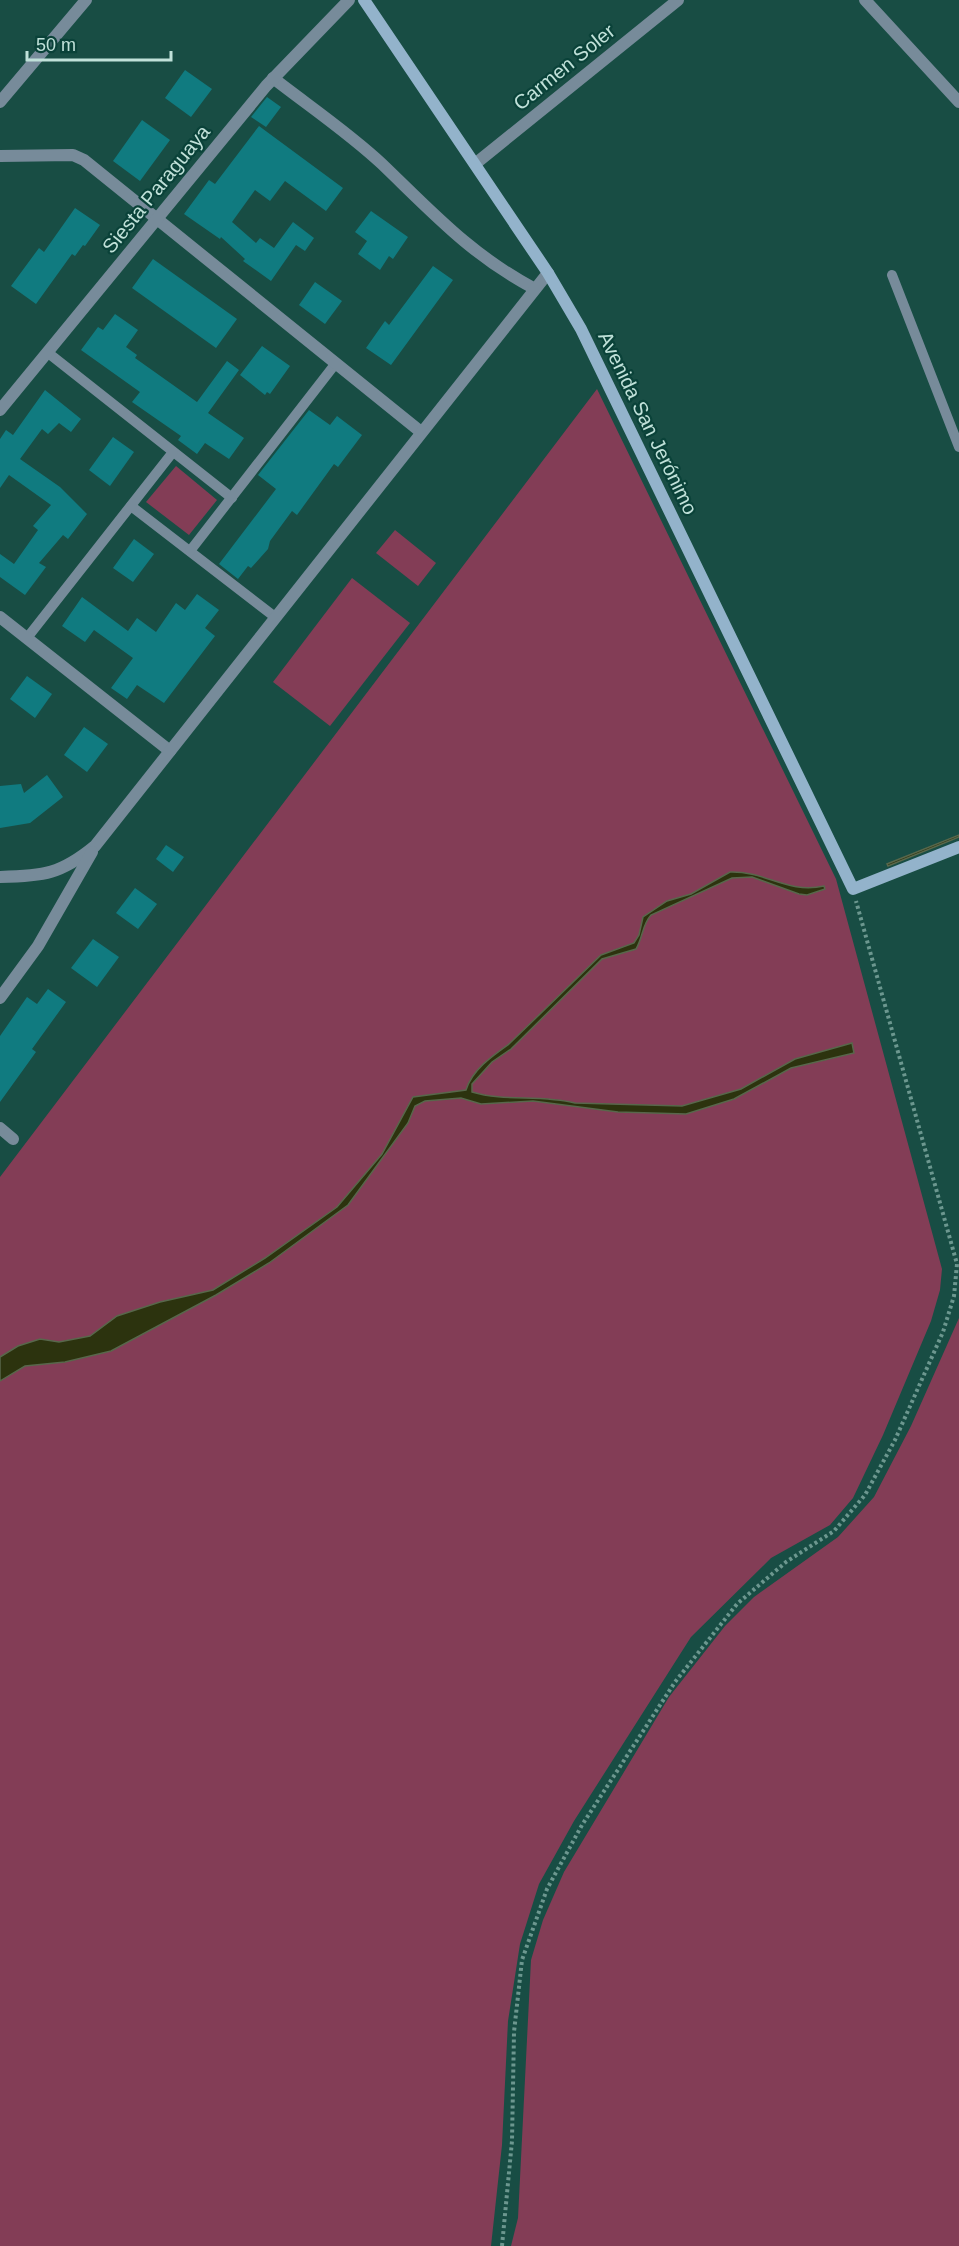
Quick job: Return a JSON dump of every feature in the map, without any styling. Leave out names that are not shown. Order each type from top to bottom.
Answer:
[{"type":"street","points":[[0,102],[86,0]]},
{"type":"street","name":"Siesta Paraguaya","points":[[0,410],[273,78],[349,0]]},
{"type":"street","name":"Avenida San Jerónimo","points":[[364,0],[548,273],[580,328],[852,889]]},
{"type":"street","name":"Carmen Soler","points":[[475,164],[678,0]]},
{"type":"street","points":[[865,0],[959,102]]},
{"type":"street","points":[[273,78],[380,163],[429,212],[481,256],[535,289]]},
{"type":"street","points":[[0,156],[48,154],[79,157],[421,432]]},
{"type":"street","points":[[0,998],[38,946],[95,846],[548,273]]},
{"type":"street","points":[[0,617],[170,751]]},
{"type":"street","points":[[0,877],[43,874],[61,870],[95,846]]},
{"type":"street","points":[[852,889],[959,847]]},
{"type":"street","points":[[0,1128],[13,1138]]},
{"type":"lane","points":[[892,275],[959,447]]},
{"type":"lane","points":[[47,352],[232,498]]},
{"type":"lane","points":[[190,551],[336,363]]},
{"type":"lane","points":[[27,638],[173,452]]},
{"type":"lane","points":[[131,506],[276,617]]},
{"type":"path","points":[[502,2246],[512,2141],[514,2032],[522,1960],[547,1888],[582,1825],[675,1682],[737,1604],[786,1562],[834,1531],[865,1495],[895,1440],[943,1332],[954,1296],[957,1264],[852,889]]},
{"type":"shaded area","points":[[597,389],[836,879],[942,1269],[940,1290],[931,1321],[883,1435],[853,1498],[830,1525],[771,1558],[691,1637],[574,1821],[539,1884],[520,1944],[508,2021],[502,2145],[491,2246],[0,2246],[0,1177]]},
{"type":"shaded area","points":[[176,466],[217,500],[189,535],[146,502]]},
{"type":"shaded area","points":[[395,530],[436,563],[418,586],[376,553]]},
{"type":"shaded area","points":[[352,578],[410,623],[330,726],[273,682]]},
{"type":"shaded area","points":[[959,835],[959,837],[888,866],[887,864]]},
{"type":"shaded area","points":[[730,872],[755,875],[799,887],[824,886],[825,889],[807,895],[752,877],[732,878],[651,915],[636,949],[602,959],[511,1049],[492,1062],[472,1084],[472,1092],[497,1097],[562,1100],[575,1103],[682,1106],[741,1089],[795,1059],[852,1043],[854,1053],[791,1068],[734,1099],[686,1114],[618,1112],[533,1101],[481,1104],[461,1098],[425,1101],[415,1106],[408,1123],[348,1205],[269,1263],[216,1295],[111,1351],[65,1362],[25,1366],[0,1381],[0,1357],[18,1346],[40,1339],[59,1342],[90,1336],[117,1316],[160,1302],[213,1290],[265,1258],[337,1207],[382,1154],[413,1097],[466,1090],[473,1076],[483,1064],[509,1044],[601,955],[634,943],[639,935],[643,917],[667,901],[691,894]]},
{"type":"shaded area","points":[[959,1318],[959,2246],[511,2246],[518,2218],[531,1960],[543,1920],[564,1872],[669,1697],[725,1626],[754,1597],[838,1537],[874,1497],[911,1426]]},
{"type":"building","points":[[185,70],[212,89],[191,117],[165,98]]},
{"type":"building","points":[[267,97],[281,107],[266,127],[251,117]]},
{"type":"building","points":[[142,120],[170,140],[140,181],[113,161]]},
{"type":"building","points":[[259,126],[343,188],[326,211],[285,181],[270,201],[255,190],[232,222],[256,243],[260,238],[274,248],[293,222],[314,238],[305,251],[296,245],[271,281],[243,261],[245,259],[221,237],[220,239],[184,214],[209,180],[215,184]]},
{"type":"building","points":[[75,208],[100,225],[85,246],[83,245],[75,256],[72,254],[36,304],[11,286],[39,248],[44,252]]},
{"type":"building","points":[[371,211],[408,237],[393,259],[389,256],[380,270],[358,254],[367,241],[355,232]]},
{"type":"building","points":[[153,259],[237,319],[216,348],[132,288]]},
{"type":"building","points":[[433,266],[453,280],[391,365],[366,348],[385,321],[389,325]]},
{"type":"building","points":[[315,282],[342,301],[325,324],[299,305]]},
{"type":"building","points":[[115,314],[138,330],[126,347],[137,355],[135,358],[197,402],[227,361],[239,370],[208,413],[244,438],[229,459],[205,443],[197,454],[178,440],[181,436],[132,402],[140,392],[81,350],[98,327],[103,330]]},
{"type":"building","points":[[262,346],[290,366],[270,394],[267,392],[265,395],[240,375]]},
{"type":"building","points":[[45,390],[81,419],[71,432],[59,423],[48,434],[42,429],[20,459],[60,487],[87,514],[68,539],[63,535],[39,563],[46,567],[25,595],[0,577],[0,554],[14,564],[38,530],[33,526],[51,505],[9,475],[0,488],[0,439],[6,430],[13,435]]},
{"type":"building","points":[[309,410],[330,425],[337,416],[362,435],[338,467],[334,464],[297,515],[292,511],[270,541],[268,549],[251,568],[248,566],[238,579],[219,564],[276,489],[258,475]]},
{"type":"building","points":[[113,437],[134,452],[110,486],[89,470]]},
{"type":"building","points":[[134,539],[154,554],[133,582],[113,568]]},
{"type":"building","points":[[197,594],[219,610],[205,628],[215,636],[164,703],[137,685],[127,699],[111,688],[133,658],[94,630],[85,642],[62,626],[82,597],[128,631],[137,618],[156,632],[176,603],[185,610]]},
{"type":"building","points":[[27,676],[52,694],[35,718],[10,699]]},
{"type":"building","points":[[84,727],[108,744],[87,772],[64,755]]},
{"type":"building","points":[[47,775],[63,797],[30,823],[0,828],[0,786],[21,784],[24,793]]},
{"type":"building","points":[[166,845],[184,857],[173,872],[156,859]]},
{"type":"building","points":[[135,888],[157,904],[138,929],[116,913]]},
{"type":"building","points":[[93,939],[119,957],[97,987],[71,968]]},
{"type":"building","points":[[48,989],[66,1002],[32,1049],[36,1052],[0,1102],[0,1036],[27,997],[37,1004]]}]
